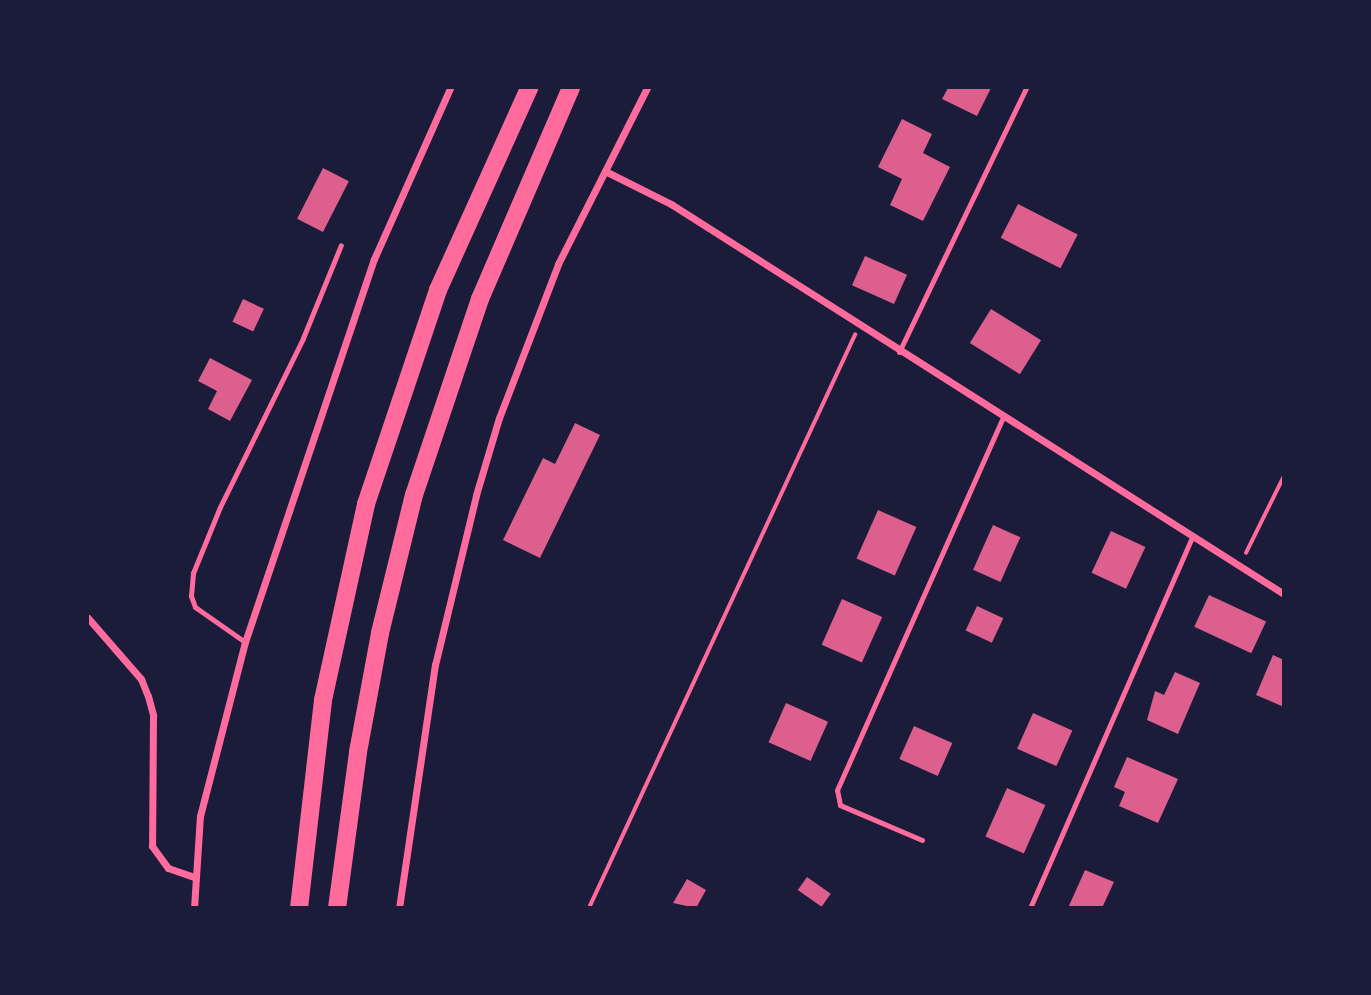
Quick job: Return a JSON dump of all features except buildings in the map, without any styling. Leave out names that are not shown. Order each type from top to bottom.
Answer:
[{"type":"highway","points":[[299,908],[323,700],[366,504],[438,290],[529,88]]},
{"type":"highway","points":[[337,908],[358,752],[380,633],[414,495],[480,299],[571,88]]},
{"type":"street","points":[[194,908],[200,816],[245,642],[374,260],[450,88]]},
{"type":"street","points":[[399,908],[435,665],[476,495],[526,345],[558,264],[647,88]]},
{"type":"street","points":[[605,171],[671,204],[859,327],[1283,594]]},
{"type":"street","points":[[88,618],[141,679],[148,696],[153,715],[152,846],[168,868],[194,877]]},
{"type":"lane","points":[[899,352],[1026,88]]},
{"type":"lane","points":[[245,642],[195,607],[192,573],[220,507],[303,338],[341,245]]},
{"type":"lane","points":[[922,840],[840,805],[837,790],[1003,418]]},
{"type":"lane","points":[[1030,908],[1191,538]]},
{"type":"path","points":[[589,908],[859,327]]},
{"type":"path","points":[[1239,567],[1283,475]]}]
